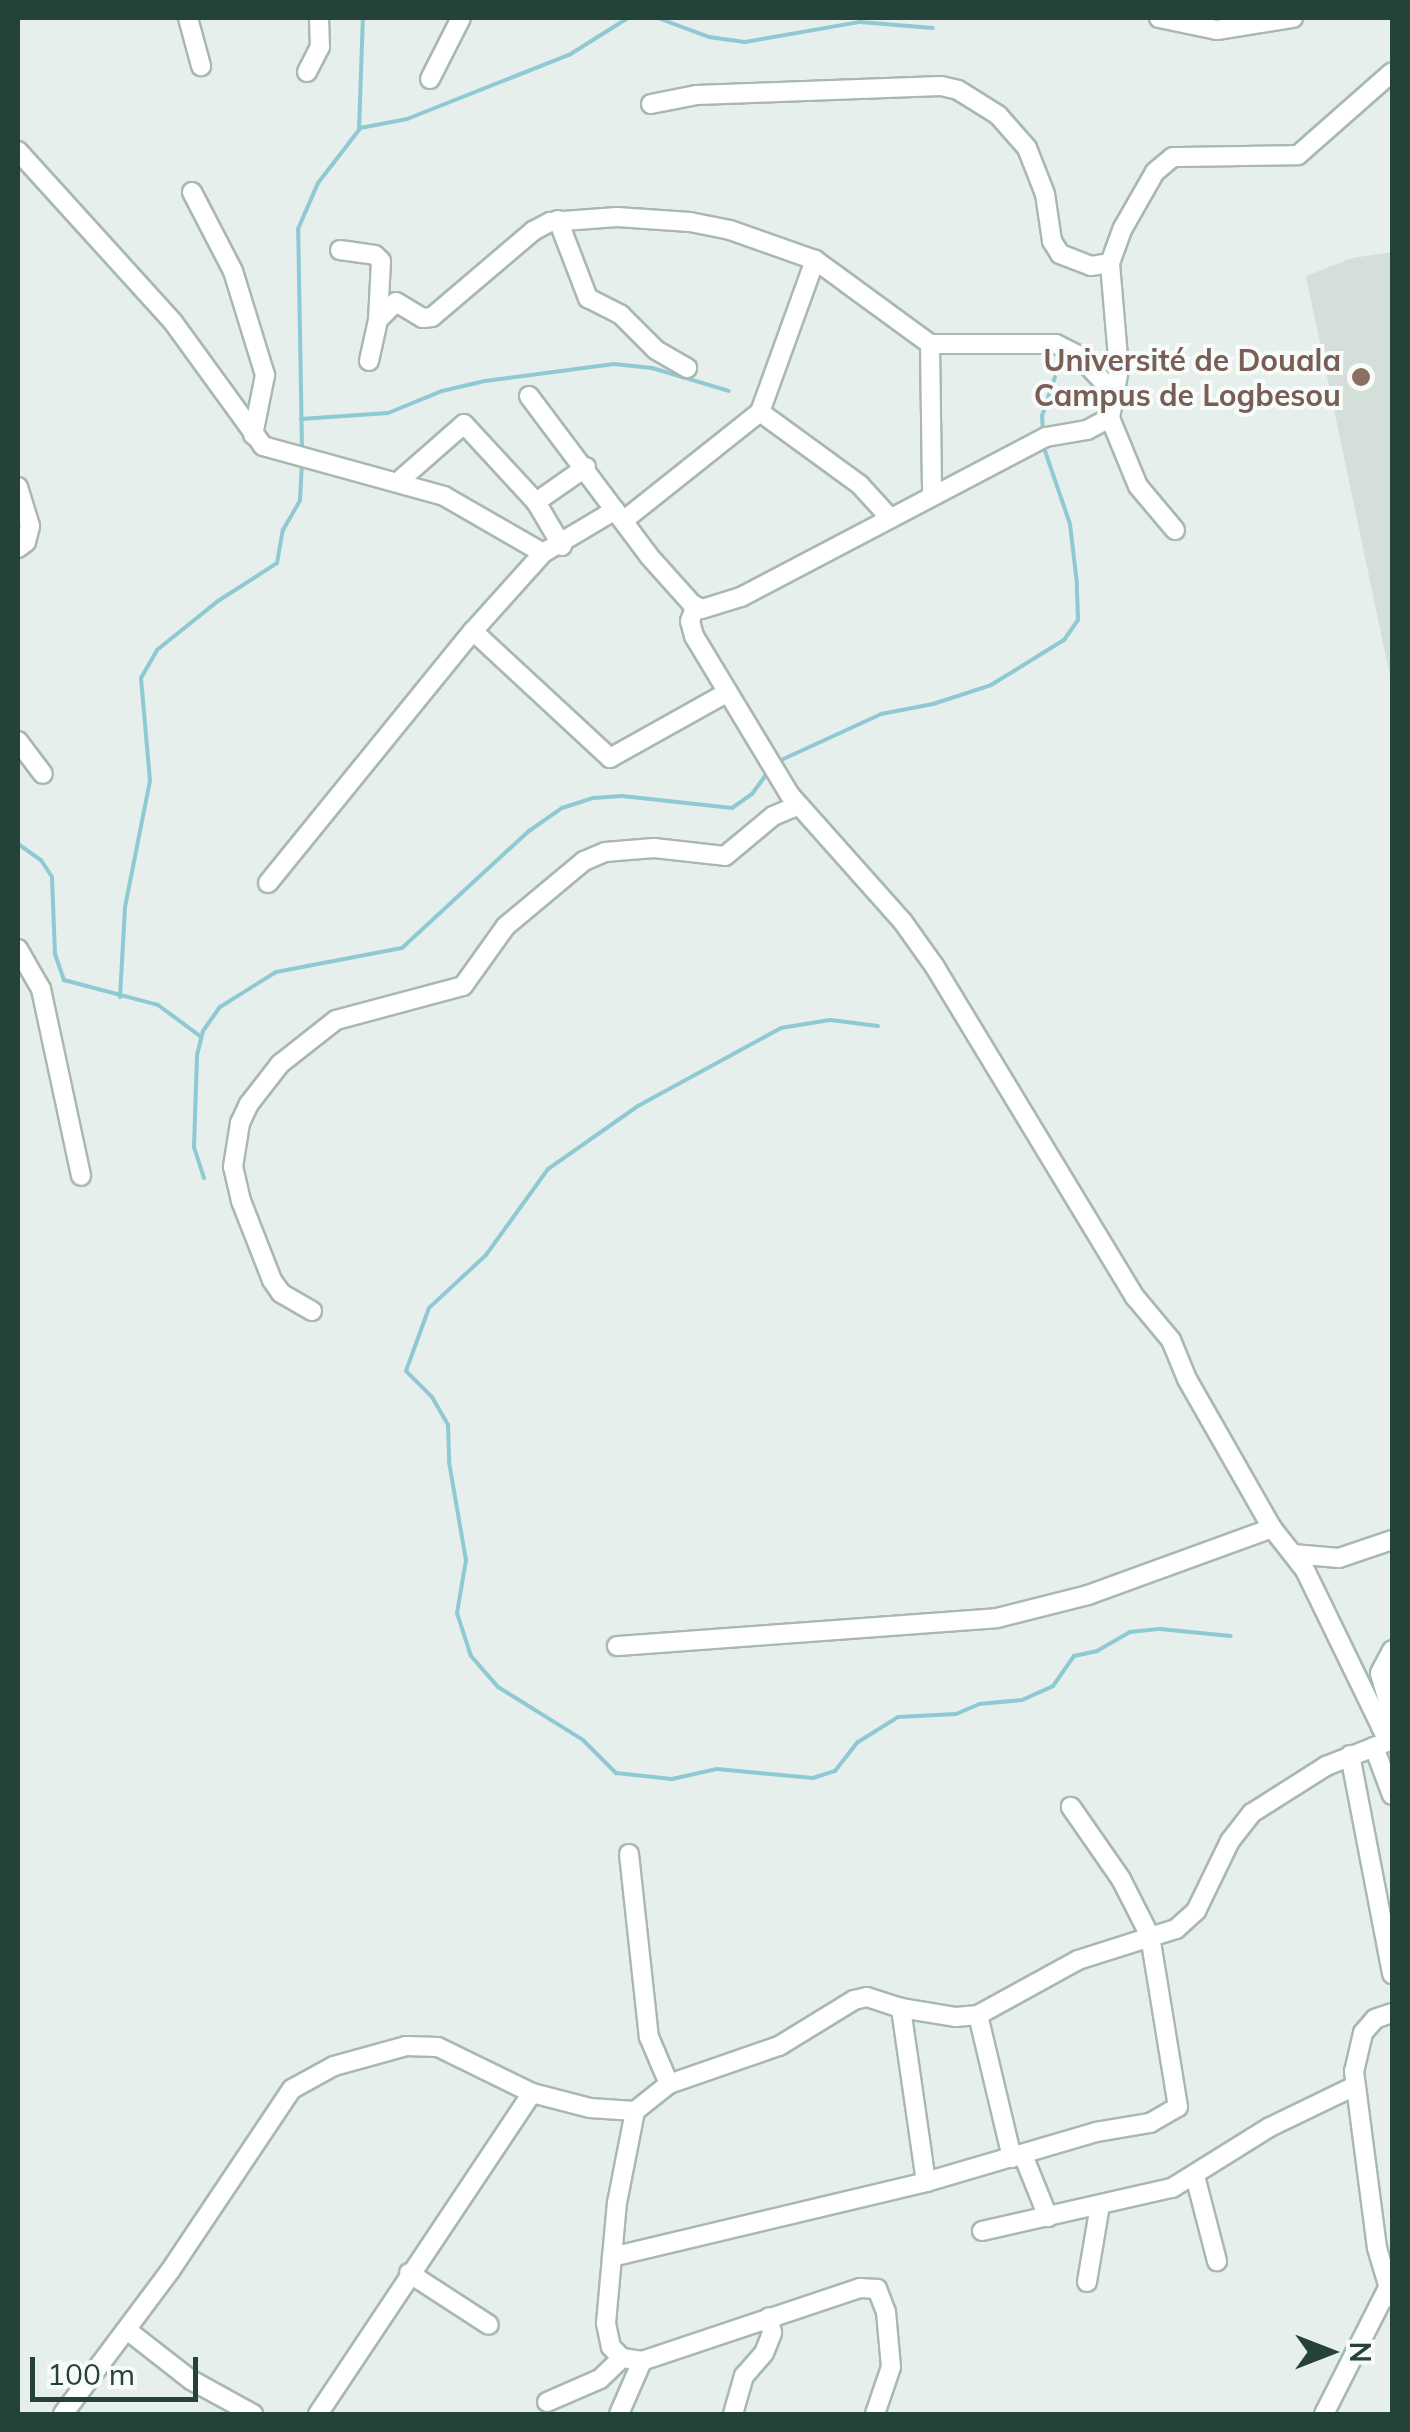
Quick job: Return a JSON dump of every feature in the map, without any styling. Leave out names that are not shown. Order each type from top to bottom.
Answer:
[{"type":"street","points":[[188,18],[201,66]]},
{"type":"street","points":[[307,72],[320,47],[319,18]]},
{"type":"street","points":[[430,79],[461,18]]},
{"type":"street","points":[[1158,18],[1217,30],[1294,18]]},
{"type":"street","points":[[1175,530],[1138,486],[1110,418],[1119,369],[1110,263],[1138,198],[1164,162],[1191,153],[1298,154],[1392,72]]},
{"type":"street","points":[[651,104],[697,95],[941,86],[958,90],[998,115],[1027,148],[1044,194],[1052,240],[1060,254],[1091,266],[1110,263]]},
{"type":"street","points":[[18,151],[173,322],[263,446],[398,481],[464,504],[543,554]]},
{"type":"street","points":[[192,192],[233,271],[261,360],[265,383],[253,435]]},
{"type":"street","points":[[378,320],[396,302],[423,318],[432,317],[534,231],[558,220],[617,217],[690,222],[730,230],[815,260],[930,344],[1056,344],[1078,355],[1114,392]]},
{"type":"street","points":[[558,220],[588,298],[621,314],[656,350],[687,368]]},
{"type":"street","points":[[340,250],[375,255],[381,261],[378,320],[369,361]]},
{"type":"street","points":[[268,883],[473,631],[543,554],[618,515],[760,412],[815,260]]},
{"type":"street","points":[[930,344],[932,496]]},
{"type":"street","points":[[529,396],[586,467],[618,515],[696,608]]},
{"type":"street","points":[[760,412],[860,485],[890,518]]},
{"type":"street","points":[[696,608],[710,608],[741,597],[1046,437],[1088,430],[1110,418]]},
{"type":"street","points":[[398,481],[464,424],[536,502],[562,546]]},
{"type":"street","points":[[536,502],[586,467]]},
{"type":"street","points":[[18,487],[30,526],[26,542],[18,548]]},
{"type":"street","points":[[696,608],[690,621],[694,636],[797,806],[870,884],[935,967],[1135,1297],[1171,1340],[1187,1378],[1272,1528],[1314,1586],[1384,1739],[1392,1795]]},
{"type":"street","points":[[473,631],[610,758],[728,692]]},
{"type":"street","points":[[18,741],[43,774]]},
{"type":"street","points":[[312,1311],[281,1294],[272,1280],[241,1201],[234,1167],[240,1124],[248,1104],[280,1064],[336,1020],[463,986],[506,926],[584,861],[605,852],[654,848],[725,856],[773,816],[797,806]]},
{"type":"street","points":[[18,949],[41,989],[81,1176]]},
{"type":"street","points":[[617,1646],[997,1618],[1088,1595],[1272,1528]]},
{"type":"street","points":[[1293,1554],[1339,1558],[1392,1540]]},
{"type":"street","points":[[1384,1739],[1390,1708],[1380,1674],[1392,1650]]},
{"type":"street","points":[[69,2412],[292,2090],[310,2078],[406,2046],[438,2047],[532,2093],[590,2108],[634,2110],[668,2084],[779,2046],[854,2000],[879,1998],[901,2008],[956,2017],[978,2015],[1078,1960],[1176,1929],[1196,1912],[1230,1841],[1252,1813],[1384,1739]]},
{"type":"street","points":[[1350,1756],[1392,1974]]},
{"type":"street","points":[[612,2257],[926,2182],[1096,2132],[1150,2123],[1178,2107],[1150,1936],[1122,1879],[1071,1807]]},
{"type":"street","points":[[629,1854],[648,2037],[668,2084]]},
{"type":"street","points":[[901,2008],[926,2182]]},
{"type":"street","points":[[1324,2414],[1390,2293],[1377,2248],[1355,2086],[1356,2051],[1363,2033],[1374,2019],[1392,2013]]},
{"type":"street","points":[[978,2015],[1018,2156],[1048,2216]]},
{"type":"street","points":[[982,2231],[1172,2188],[1270,2127],[1355,2086]]},
{"type":"street","points":[[318,2414],[532,2093]]},
{"type":"street","points":[[634,2110],[619,2183],[606,2323],[610,2347],[622,2358],[642,2361],[860,2288],[877,2289],[886,2312],[891,2367],[875,2414]]},
{"type":"street","points":[[1195,2176],[1217,2261]]},
{"type":"street","points":[[1087,2282],[1100,2205]]},
{"type":"street","points":[[409,2273],[488,2326]]},
{"type":"street","points":[[733,2414],[744,2376],[764,2354],[772,2333],[769,2317]]},
{"type":"street","points":[[126,2330],[191,2380],[252,2414]]},
{"type":"street","points":[[547,2402],[600,2380],[622,2358]]},
{"type":"street","points":[[619,2414],[642,2361]]},
{"type":"shaded area","name":"Université de Douala Campus de Logbesou","points":[[1392,252],[1392,686],[1306,276],[1352,258]]},
{"type":"waterway","points":[[302,448],[298,229],[318,183],[359,130],[363,18]]},
{"type":"waterway","points":[[360,128],[407,119],[569,55],[628,18]]},
{"type":"waterway","points":[[658,18],[709,37],[745,42],[860,22],[933,28]]},
{"type":"waterway","points":[[301,419],[388,413],[442,391],[485,381],[614,364],[652,368],[729,391]]},
{"type":"waterway","points":[[1043,433],[1042,416],[1055,377]]},
{"type":"waterway","points":[[779,761],[881,714],[933,704],[991,685],[1064,640],[1078,620],[1077,584],[1070,524],[1044,448]]},
{"type":"waterway","points":[[120,997],[125,907],[150,781],[141,678],[157,650],[218,601],[277,563],[283,530],[300,500],[302,462]]},
{"type":"waterway","points":[[204,1178],[194,1147],[197,1055],[203,1031],[220,1007],[276,972],[402,948],[529,831],[562,808],[593,798],[622,796],[732,808],[752,794],[769,771]]},
{"type":"waterway","points":[[18,844],[41,860],[52,877],[55,954],[64,980],[158,1005],[200,1036]]},
{"type":"waterway","points":[[878,1026],[830,1020],[781,1028],[638,1106],[548,1169],[486,1255],[429,1308],[406,1371],[432,1397],[448,1425],[449,1462],[466,1560],[457,1613],[471,1656],[498,1687],[583,1740],[616,1773],[672,1779],[717,1769],[813,1778],[835,1771],[858,1742],[898,1717],[956,1714],[979,1704],[1022,1700],[1053,1686],[1074,1656],[1097,1651],[1130,1632],[1160,1629],[1231,1636]]},
{"type":"place","name":"Université de Douala Campus de Logbesou","points":[[1361,377]]}]
